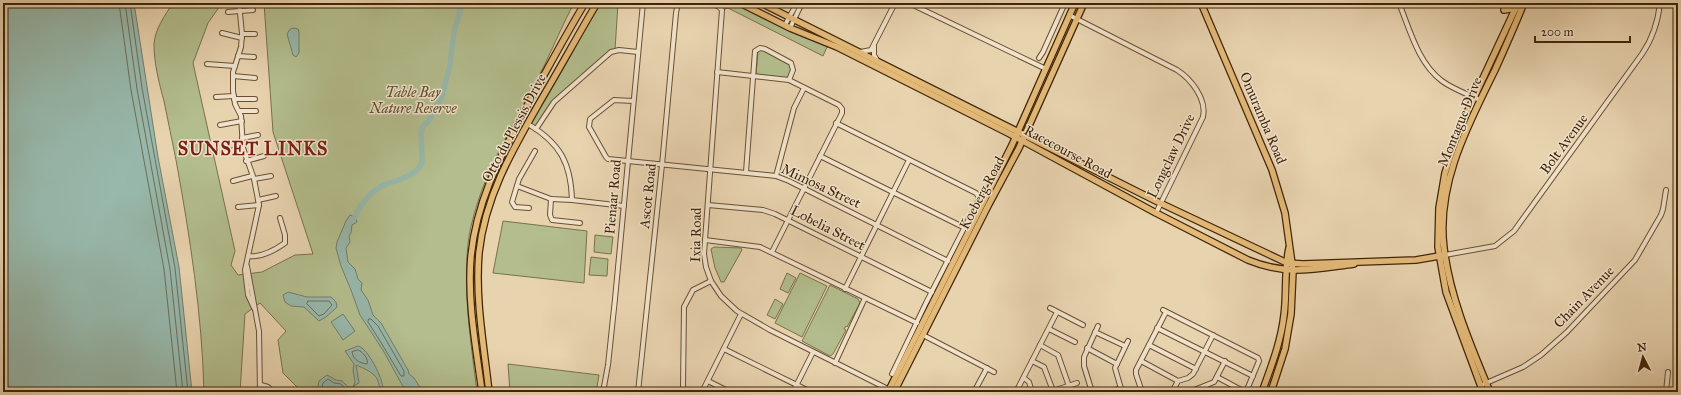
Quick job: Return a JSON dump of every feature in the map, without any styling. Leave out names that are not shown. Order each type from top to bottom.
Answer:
[{"type":"main road","name":"Otto du Plessis Drive","points":[[482,392],[470,286],[471,256],[480,210],[488,185],[498,162],[564,38],[585,3]]},
{"type":"main road","name":"Otto du Plessis Drive","points":[[490,392],[478,273],[481,243],[488,210],[505,164],[597,3]]},
{"type":"main road","name":"Racecourse Road","points":[[740,3],[787,27],[837,47],[1015,137],[1156,213],[1262,266],[1290,271],[1395,260]]},
{"type":"main road","name":"Racecourse Road","points":[[761,3],[1160,203],[1290,263],[1416,260],[1442,256]]},
{"type":"main road","name":"Koeberg Road","points":[[891,391],[1018,131],[1075,3]]},
{"type":"main road","name":"Koeberg Road","points":[[891,391],[923,335],[988,204],[1007,172],[1084,3]]},
{"type":"main road","name":"Omuramba Road","points":[[1201,3],[1276,179],[1284,208],[1289,246],[1292,302],[1290,327],[1271,392]]},
{"type":"main road","name":"Montague Drive","points":[[1490,392],[1483,384],[1447,295],[1438,219],[1444,176],[1458,132],[1478,99],[1524,3]]},
{"type":"main road","name":"Montague Drive","points":[[1478,99],[1517,6]]},
{"type":"main road","points":[[1504,10],[1517,6]]},
{"type":"main road","name":"Omuramba Road","points":[[1262,392],[1276,354],[1282,329],[1290,271]]},
{"type":"main road","name":"Montague Drive","points":[[1483,384],[1483,392]]},
{"type":"street","points":[[239,3],[242,36],[233,76],[234,98],[240,111],[242,121],[242,148],[253,178],[259,205],[246,266],[254,301],[260,339],[260,392]]},
{"type":"street","name":"Pienaar Road","points":[[603,392],[609,359],[642,3]]},
{"type":"street","name":"Ascot Road","points":[[638,392],[678,3]]},
{"type":"street","name":"Ixia Road","points":[[712,3],[719,6],[722,10],[704,254],[706,267],[711,282],[727,302],[741,314],[891,391]]},
{"type":"street","points":[[792,18],[797,3]]},
{"type":"street","points":[[787,27],[802,3]]},
{"type":"street","points":[[859,52],[871,50],[895,3]]},
{"type":"street","points":[[909,3],[1046,69]]},
{"type":"street","points":[[1039,58],[1065,3]]},
{"type":"street","points":[[1399,3],[1419,53],[1427,66],[1441,80],[1478,99]]},
{"type":"street","name":"Bolt Avenue","points":[[1442,256],[1495,246],[1514,231],[1646,49],[1657,25],[1660,3]]},
{"type":"street","points":[[228,12],[253,10]]},
{"type":"street","name":"Longclaw Drive","points":[[1069,15],[1177,70],[1186,76],[1195,87],[1203,108],[1203,117],[1156,213]]},
{"type":"street","points":[[222,33],[242,36],[255,34]]},
{"type":"street","points":[[875,43],[874,55],[877,61]]},
{"type":"street","points":[[746,172],[755,51],[760,48],[791,63],[793,70],[789,80]]},
{"type":"street","points":[[536,129],[554,102],[611,52],[619,50],[638,52]]},
{"type":"street","points":[[238,56],[254,57]]},
{"type":"street","points":[[208,64],[235,66]]},
{"type":"street","points":[[717,72],[789,80],[842,108],[842,113],[772,252]]},
{"type":"street","points":[[233,76],[255,78]]},
{"type":"street","points":[[776,176],[794,108],[804,88]]},
{"type":"street","points":[[216,97],[254,99]]},
{"type":"street","name":"Mimosa Street","points":[[633,101],[614,100],[592,116],[589,122],[589,128],[606,157],[610,159],[662,165],[776,176],[804,188],[948,261]]},
{"type":"street","points":[[240,111],[256,111]]},
{"type":"street","points":[[220,125],[242,121]]},
{"type":"street","points":[[836,123],[978,196],[979,200],[892,374]]},
{"type":"street","points":[[528,124],[555,145],[562,156],[570,177],[572,200]]},
{"type":"street","points":[[242,138],[258,135]]},
{"type":"street","points":[[226,152],[242,148]]},
{"type":"street","points":[[529,208],[515,207],[512,205],[517,186],[535,151]]},
{"type":"street","points":[[246,160],[264,156]]},
{"type":"street","points":[[820,156],[965,228]]},
{"type":"street","points":[[845,289],[909,160]]},
{"type":"street","points":[[233,181],[271,176]]},
{"type":"street","points":[[517,186],[551,200],[572,200],[624,206]]},
{"type":"street","name":"Chain Avenue","points":[[1483,384],[1520,369],[1541,355],[1568,332],[1629,267],[1640,253],[1661,215],[1666,190]]},
{"type":"street","points":[[258,200],[276,196]]},
{"type":"street","points":[[551,200],[551,219],[580,223]]},
{"type":"street","name":"Lobelia Street","points":[[708,204],[769,212],[932,292]]},
{"type":"street","points":[[238,207],[259,205]]},
{"type":"street","points":[[248,256],[261,256],[285,243],[286,235],[280,218]]},
{"type":"street","points":[[705,240],[756,246],[772,252],[917,323]]},
{"type":"street","points":[[685,392],[683,387],[684,307],[693,290],[711,282]]},
{"type":"street","points":[[835,363],[866,298]]},
{"type":"street","points":[[1050,308],[1083,325]]},
{"type":"street","points":[[1142,392],[1136,374],[1164,311],[1258,358],[1259,361],[1246,392],[1217,377]]},
{"type":"street","points":[[1016,392],[1057,312]]},
{"type":"street","points":[[702,392],[741,314]]},
{"type":"street","points":[[1092,392],[1083,362],[1087,348],[1098,326]]},
{"type":"street","points":[[1049,328],[1075,342]]},
{"type":"street","points":[[1157,328],[1253,376]]},
{"type":"street","points":[[1095,332],[1125,346]]},
{"type":"street","points":[[923,335],[994,372]]},
{"type":"street","points":[[1172,392],[1178,381],[1191,376],[1213,335]]},
{"type":"street","points":[[1109,392],[1122,390],[1115,370],[1128,341]]},
{"type":"street","points":[[1040,345],[1058,355],[1071,392]]},
{"type":"street","points":[[1149,345],[1196,369]]},
{"type":"street","points":[[1087,348],[1117,364]]},
{"type":"street","points":[[724,349],[811,392]]},
{"type":"street","points":[[793,392],[813,352]]},
{"type":"street","points":[[1032,361],[1044,367],[1052,391],[1077,383]]},
{"type":"street","points":[[1141,361],[1178,381]]},
{"type":"street","points":[[1189,392],[1212,384],[1225,361]]},
{"type":"street","points":[[974,392],[987,368]]},
{"type":"street","points":[[1666,392],[1668,372]]},
{"type":"street","points":[[1024,378],[1029,382],[1032,392]]},
{"type":"street","points":[[708,381],[730,392]]},
{"type":"street","points":[[261,385],[268,387],[274,392]]},
{"type":"street","points":[[1206,386],[1208,392]]},
{"type":"street","points":[[1146,392],[1152,390]]},
{"type":"green space","name":"Table Bay Nature Reserve","points":[[173,3],[222,3],[208,23],[193,63],[235,251],[231,265],[238,275],[262,272],[295,255],[313,254],[273,132],[264,3],[574,3],[544,66],[497,155],[481,192],[472,223],[468,244],[466,281],[468,318],[477,392],[302,392],[283,373],[278,340],[286,331],[260,303],[245,314],[240,392],[204,392],[198,305],[186,218],[154,51],[155,38],[158,28]]},
{"type":"green space","points":[[597,3],[618,3],[615,50],[554,102],[536,129],[528,124]]},
{"type":"green space","points":[[712,3],[740,3],[837,47],[827,47],[823,56],[728,8],[722,10]]},
{"type":"green space","points":[[761,49],[789,63],[792,69],[787,78],[756,74],[758,52]]},
{"type":"green space","points":[[503,221],[587,231],[584,283],[493,273]]},
{"type":"green space","points":[[595,235],[613,237],[611,254],[594,252]]},
{"type":"green space","points":[[714,247],[741,248],[742,250],[724,282],[721,282],[715,268],[711,249]]},
{"type":"green space","points":[[591,257],[608,259],[607,276],[589,275]]},
{"type":"green space","points":[[787,273],[796,278],[788,293],[780,289]]},
{"type":"green space","points":[[800,273],[827,286],[802,337],[775,323]]},
{"type":"green space","points":[[830,285],[858,299],[860,303],[847,327],[846,326],[844,329],[846,330],[833,354],[830,356],[802,341]]},
{"type":"green space","points":[[775,299],[783,304],[775,319],[767,315]]},
{"type":"green space","points":[[508,364],[599,375],[596,392],[510,392]]},
{"type":"water","points":[[3,3],[134,3],[158,157],[179,267],[192,392],[3,392]]},
{"type":"water","points":[[290,29],[298,29],[299,32],[299,53],[296,57],[293,55],[287,34]]},
{"type":"water","points":[[350,215],[355,217],[357,222],[352,225],[349,236],[350,242],[346,248],[348,262],[355,269],[358,279],[362,283],[361,290],[368,300],[373,315],[381,323],[409,374],[414,378],[423,392],[406,392],[384,352],[360,315],[341,266],[336,248],[337,242]]},
{"type":"water","points":[[288,292],[307,297],[331,297],[336,302],[337,307],[319,321],[304,307],[291,306],[285,302],[283,295]]},
{"type":"water","points":[[343,314],[355,331],[343,340],[331,322]]},
{"type":"water","points":[[358,346],[366,352],[374,364],[383,389],[379,386],[377,378],[374,375],[356,365],[359,383],[355,385],[351,392],[317,392],[319,381],[327,375],[336,380],[342,381],[348,387],[353,387],[355,382],[353,370],[354,364],[345,351]]},
{"type":"waterway","points":[[355,217],[370,194],[384,185],[410,175],[415,172],[422,163],[422,128],[430,119],[442,96],[450,65],[454,31],[463,3]]},
{"type":"district","name":"SUNSET LINKS","points":[[253,149]]}]
